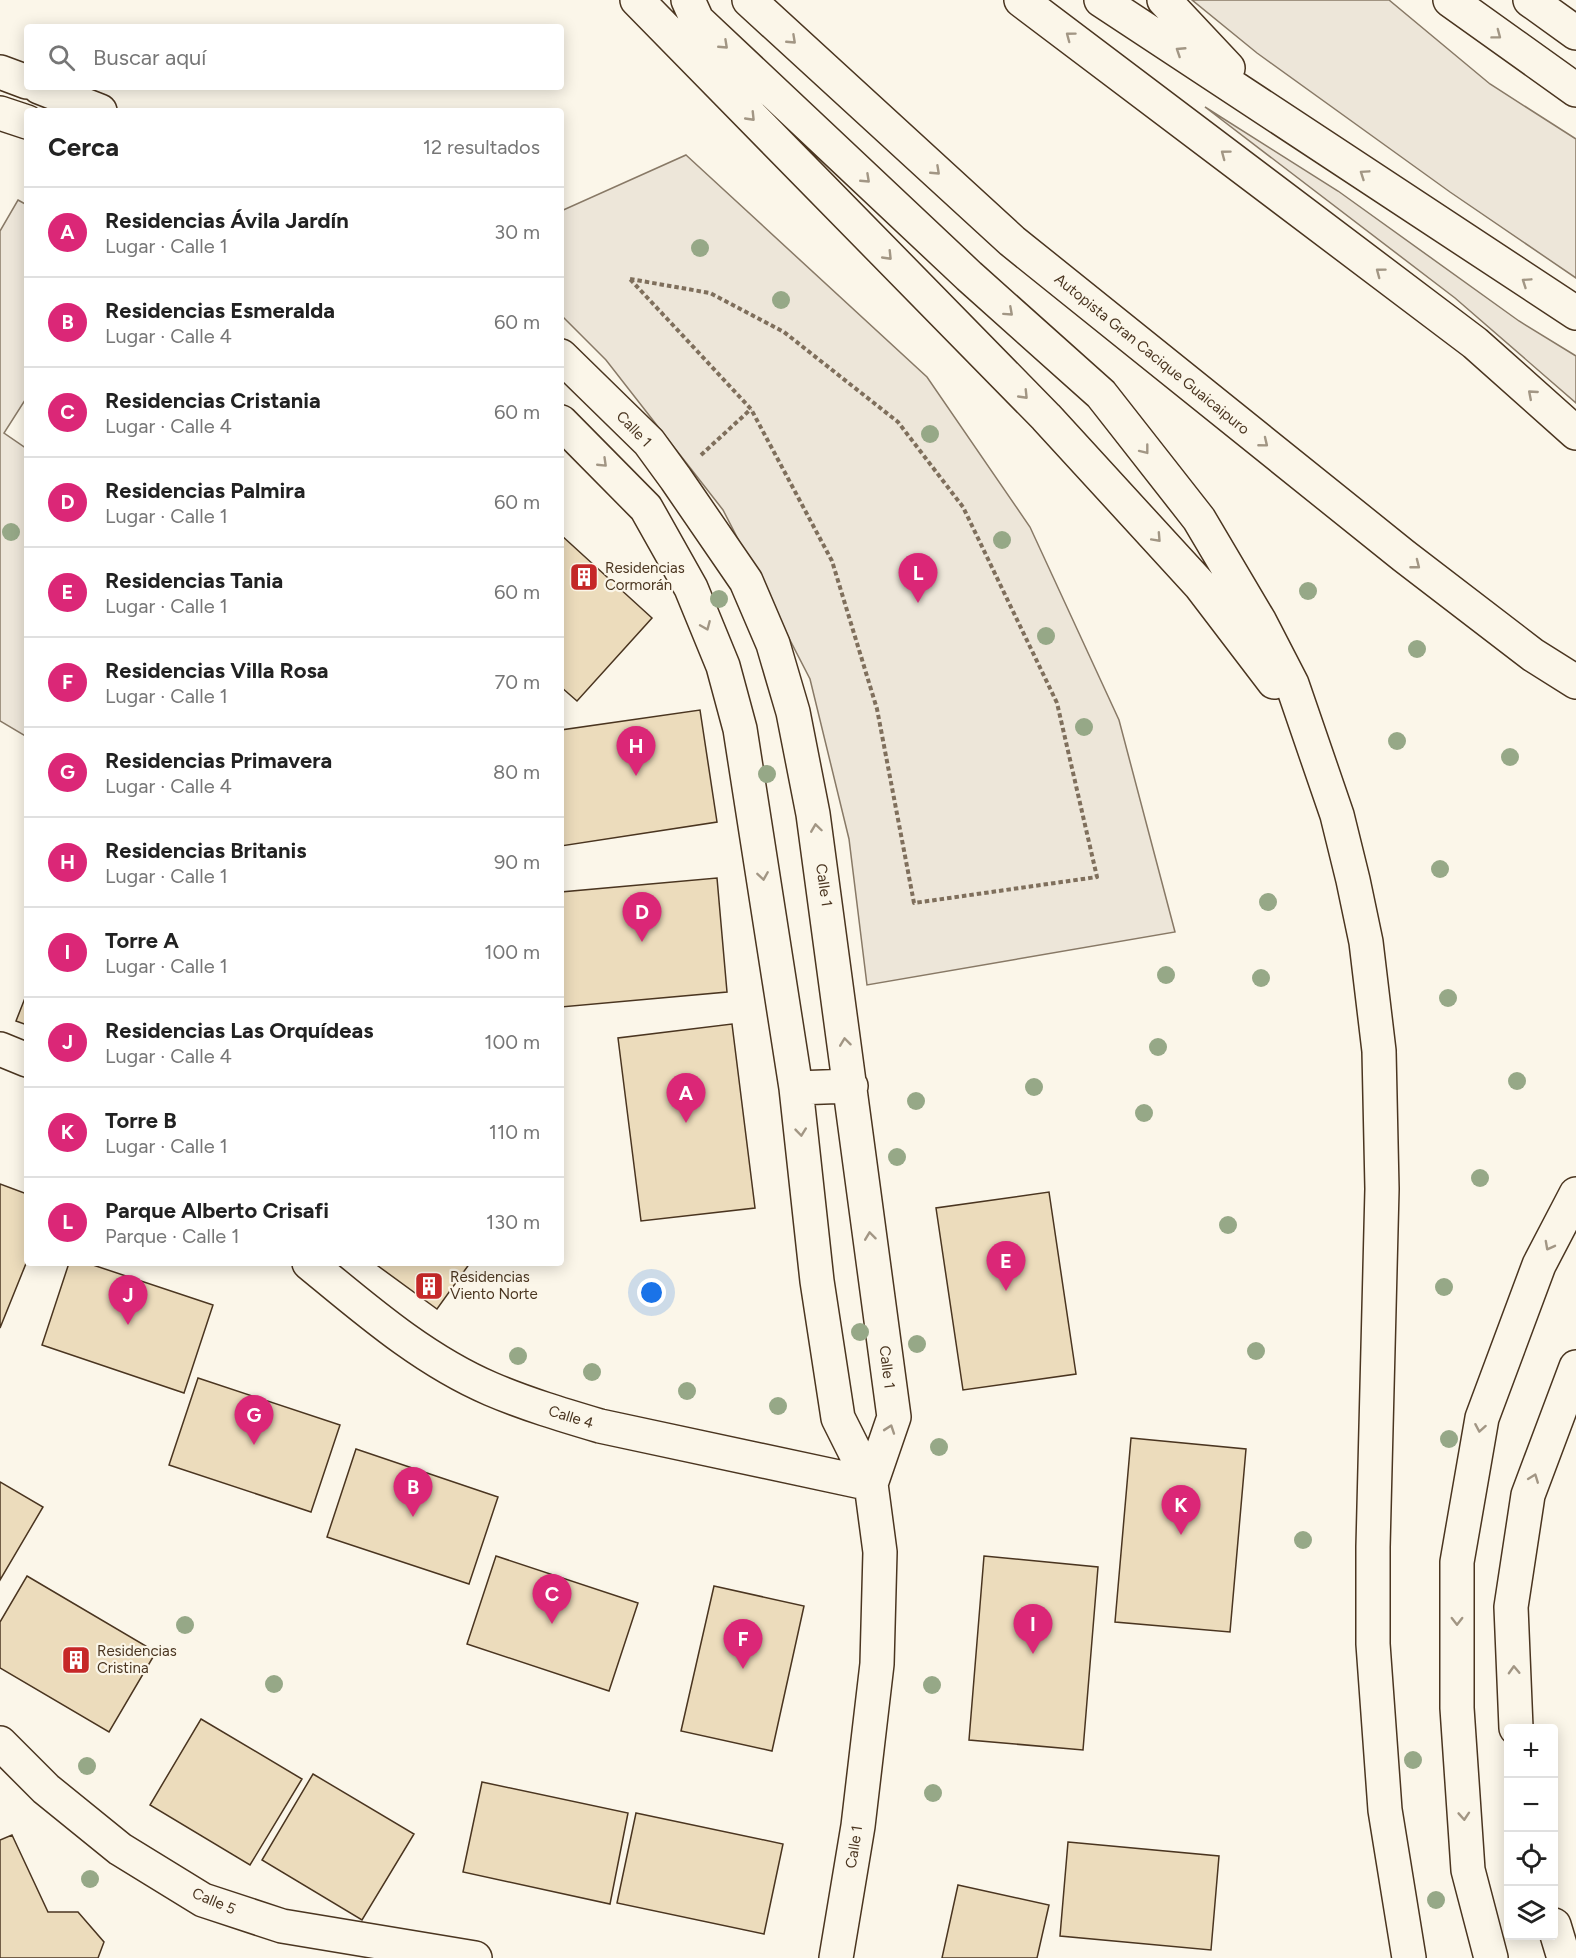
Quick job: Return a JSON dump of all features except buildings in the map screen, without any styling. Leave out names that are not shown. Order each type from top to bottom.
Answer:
[{"type":"main road","points":[[637,0],[1046,417],[1200,585],[1304,722]]},
{"type":"main road","points":[[688,0],[697,20],[969,276],[1101,394],[1199,519],[1260,622],[1292,684],[1337,815],[1353,880],[1366,942],[1379,1052],[1382,1189],[1372,1547],[1373,1644],[1385,1810],[1410,1958]]},
{"type":"main road","name":"Autopista Gran Cacique Guaicaipuro","points":[[749,0],[1012,241],[1404,556],[1533,655],[1576,682]]},
{"type":"main road","points":[[1021,0],[1475,343],[1576,433]]},
{"type":"main road","points":[[1101,0],[1576,313]]},
{"type":"main road","points":[[1164,0],[1264,106]]},
{"type":"main road","points":[[1450,0],[1521,54],[1576,90]]},
{"type":"main road","points":[[1530,0],[1576,33]]},
{"type":"main road","points":[[0,72],[24,81]]},
{"type":"main road","points":[[47,90],[92,108]]},
{"type":"main road","points":[[0,113],[24,121]]},
{"type":"main road","name":"Calle 1","points":[[564,359],[649,442],[746,581],[777,655],[793,712],[813,814],[894,1417],[871,1484]]},
{"type":"main road","name":"Calle 1","points":[[564,425],[646,508],[691,588],[723,666],[740,729],[796,1088],[817,1281],[838,1418],[871,1484],[880,1552],[878,1664],[858,1826],[836,1958]]},
{"type":"main road","points":[[646,508],[676,479]]},
{"type":"main road","points":[[0,1049],[24,1059]]},
{"type":"main road","points":[[796,1088],[851,1086]]},
{"type":"main road","points":[[1491,1958],[1468,1870],[1457,1708],[1456,1562],[1482,1418],[1539,1265],[1576,1194]]},
{"type":"main road","name":"Calle 4","points":[[313,1266],[382,1323],[445,1364],[489,1388],[556,1413],[600,1426],[871,1484]]},
{"type":"main road","points":[[1516,1724],[1511,1607],[1528,1495],[1576,1367]]},
{"type":"main road","name":"Calle 5","points":[[0,1743],[46,1788],[120,1849],[203,1900],[282,1926],[475,1958]]},
{"type":"main road","points":[[1558,1938],[1564,1958]]},
{"type":"path","points":[[630,279],[710,293],[721,298],[784,332],[898,422],[963,507],[1057,703],[1097,877],[914,903],[877,709],[832,561],[751,409],[630,279]]},
{"type":"path","points":[[676,479],[751,409]]},
{"type":"shaded area","points":[[1192,0],[1389,0],[1490,84],[1576,139],[1576,278],[1450,192],[1257,53]]},
{"type":"shaded area","points":[[1205,107],[1338,191],[1519,321],[1576,356],[1576,403],[1455,298]]},
{"type":"shaded area","points":[[686,155],[927,377],[1030,527],[1119,720],[1175,932],[867,985],[849,839],[810,679],[723,510],[606,360],[564,318],[564,210]]},
{"type":"shaded area","points":[[18,200],[24,203],[24,402],[4,433],[24,447],[24,735],[0,721],[0,231]]},
{"type":"place","name":"Residencias Cormorán","points":[[584,577]]},
{"type":"place","name":"Parque Alberto Crisafi","points":[[918,603]]},
{"type":"place","name":"Residencias Britanis","points":[[636,776]]},
{"type":"place","name":"Residencias Palmira","points":[[642,942]]},
{"type":"place","name":"Residencias Ávila Jardín","points":[[686,1123]]},
{"type":"place","name":"Residencias Viento Norte","points":[[429,1286]]},
{"type":"place","name":"Residencias Tania","points":[[1006,1291]]},
{"type":"place","name":"Residencias Las Orquídeas","points":[[128,1325]]},
{"type":"place","name":"Residencias Primavera","points":[[254,1445]]},
{"type":"place","name":"Residencias Esmeralda","points":[[413,1517]]},
{"type":"place","name":"Torre B","points":[[1181,1535]]},
{"type":"place","name":"Residencias Cristania","points":[[552,1624]]},
{"type":"place","name":"Torre A","points":[[1033,1654]]},
{"type":"place","name":"Residencias Cristina","points":[[76,1660]]},
{"type":"place","name":"Residencias Villa Rosa","points":[[743,1669]]}]
